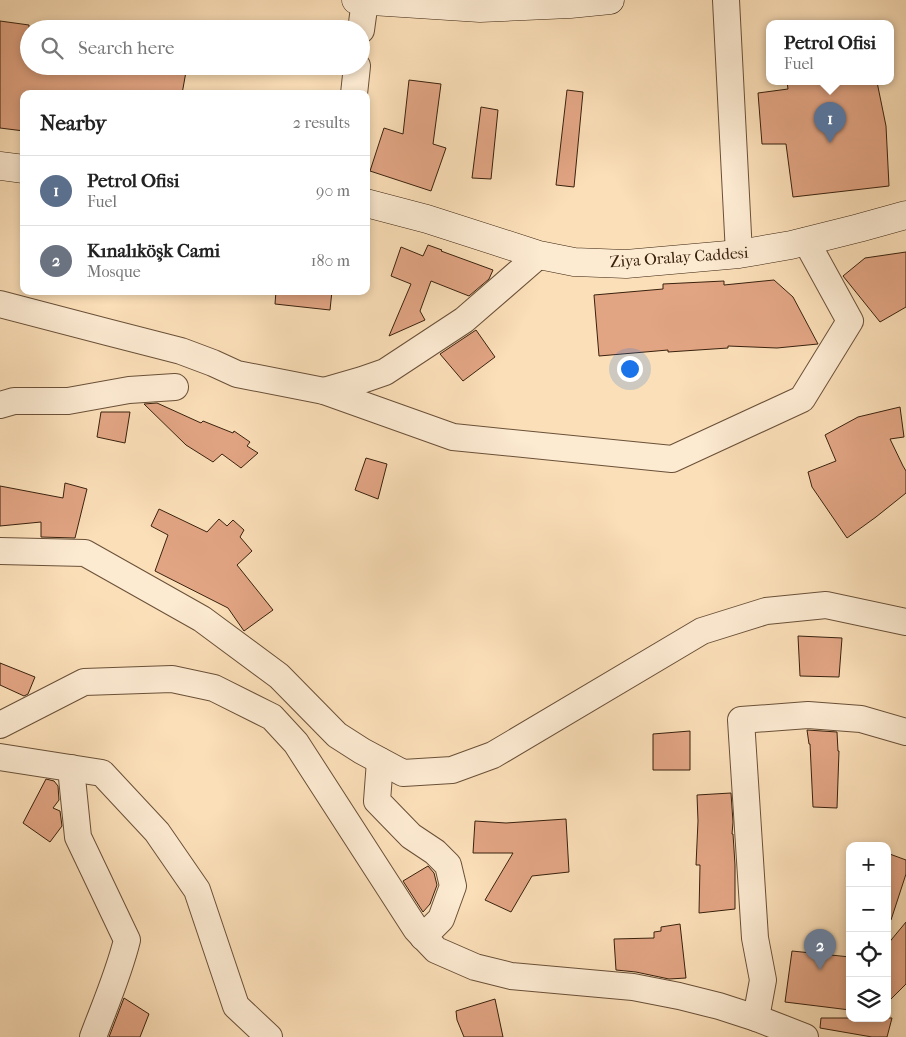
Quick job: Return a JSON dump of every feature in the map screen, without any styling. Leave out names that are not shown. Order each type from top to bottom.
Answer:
[{"type":"main road","points":[[360,1],[480,8],[570,4],[610,0]]},
{"type":"main road","points":[[0,166],[20,168]]},
{"type":"main road","name":"Ziya Oralay Caddesi","points":[[370,204],[427,219],[539,255],[574,262],[626,264],[739,254],[791,245],[906,215]]},
{"type":"street","points":[[726,0],[739,254]]},
{"type":"street","points":[[360,1],[361,20]]},
{"type":"street","points":[[354,90],[356,75]]},
{"type":"street","points":[[0,304],[181,350],[237,374],[324,391],[453,437],[672,459],[802,399],[850,321],[806,241]]},
{"type":"street","points":[[324,391],[384,372],[464,320],[539,255]]},
{"type":"street","points":[[0,405],[14,401],[68,401],[129,390],[175,387]]},
{"type":"street","points":[[0,551],[85,553],[202,619],[279,676],[337,735],[403,773],[452,770],[493,754],[702,631],[766,611],[826,605],[906,622]]},
{"type":"street","points":[[0,725],[84,682],[172,679],[214,688],[272,717],[296,743],[416,929],[436,950],[475,967],[511,976],[633,987],[703,1002],[756,1018],[805,1037]]},
{"type":"street","points":[[756,1018],[763,980],[755,938],[741,720],[808,715],[861,720],[906,732]]},
{"type":"street","points":[[0,757],[102,773],[157,832],[197,890],[236,1006],[269,1037]]},
{"type":"street","points":[[380,761],[377,801],[411,836],[435,852],[448,865],[453,886],[441,919],[423,936]]},
{"type":"street","points":[[71,768],[78,837],[128,940],[121,965],[93,1037]]},
{"type":"building","points":[[0,21],[20,24],[20,75],[185,75],[183,90],[20,90],[20,130],[0,128]]},
{"type":"building","points":[[409,80],[441,84],[433,144],[446,148],[431,191],[370,171],[384,128],[403,134]]},
{"type":"building","points":[[787,85],[878,85],[886,126],[889,186],[793,197],[786,144],[762,144],[758,93],[788,89]]},
{"type":"building","points":[[567,90],[583,92],[574,187],[556,185]]},
{"type":"building","points":[[481,107],[498,110],[491,179],[472,178]]},
{"type":"building","points":[[428,245],[493,270],[489,279],[469,296],[431,281],[420,311],[425,320],[389,336],[411,284],[391,276],[401,247],[423,256]]},
{"type":"building","points":[[906,252],[906,307],[880,322],[843,276],[865,258]]},
{"type":"building","points":[[774,280],[793,297],[818,344],[777,348],[728,346],[728,348],[668,352],[668,350],[599,356],[594,295],[663,289],[663,284],[724,281],[724,285]]},
{"type":"building","points":[[276,295],[332,295],[330,310],[275,304]]},
{"type":"building","points":[[476,330],[495,357],[463,381],[440,354]]},
{"type":"building","points":[[157,403],[201,423],[203,421],[233,433],[234,431],[250,442],[247,446],[258,453],[241,468],[222,454],[213,462],[186,445],[144,404]]},
{"type":"building","points":[[900,407],[904,437],[890,439],[906,471],[906,493],[847,538],[812,487],[808,472],[836,461],[825,435],[858,417]]},
{"type":"building","points":[[101,412],[130,412],[125,443],[97,437]]},
{"type":"building","points":[[366,458],[387,464],[378,499],[355,490]]},
{"type":"building","points":[[65,483],[87,489],[75,538],[41,537],[41,522],[0,526],[0,486],[63,498]]},
{"type":"building","points":[[159,509],[207,532],[219,519],[227,526],[233,520],[244,530],[240,537],[252,551],[237,565],[273,610],[244,631],[228,608],[155,571],[168,535],[151,526]]},
{"type":"building","points":[[798,636],[842,638],[839,677],[800,676]]},
{"type":"building","points":[[0,663],[35,677],[28,694],[24,696],[0,685]]},
{"type":"building","points":[[807,730],[837,732],[839,751],[837,808],[813,807],[810,744]]},
{"type":"building","points":[[690,731],[690,770],[653,770],[653,734]]},
{"type":"building","points":[[46,779],[54,781],[58,786],[59,800],[53,808],[60,811],[62,826],[50,842],[23,823]]},
{"type":"building","points":[[731,793],[735,865],[735,909],[699,913],[700,865],[696,865],[697,795]]},
{"type":"building","points":[[566,819],[569,872],[532,876],[511,912],[485,900],[513,853],[473,853],[475,821],[506,823]]},
{"type":"building","points":[[891,854],[906,860],[906,874],[891,920]]},
{"type":"building","points":[[428,866],[434,873],[437,885],[430,904],[423,912],[403,881]]},
{"type":"building","points":[[906,922],[906,984],[891,999],[891,977],[891,940]]},
{"type":"building","points":[[680,924],[686,978],[669,979],[616,970],[614,939],[654,938],[654,932],[661,931],[661,927]]},
{"type":"building","points":[[792,951],[846,957],[846,1010],[785,1002]]},
{"type":"building","points":[[124,998],[149,1014],[140,1037],[109,1037]]},
{"type":"building","points":[[495,999],[503,1037],[464,1037],[457,1020],[456,1011]]},
{"type":"building","points":[[821,1018],[846,1018],[846,1022],[891,1022],[887,1037],[872,1037],[820,1028]]},
{"type":"place","name":"Petrol Ofisi","points":[[830,143]]},
{"type":"place","name":"Kınalıköşk Cami","points":[[820,970]]}]
